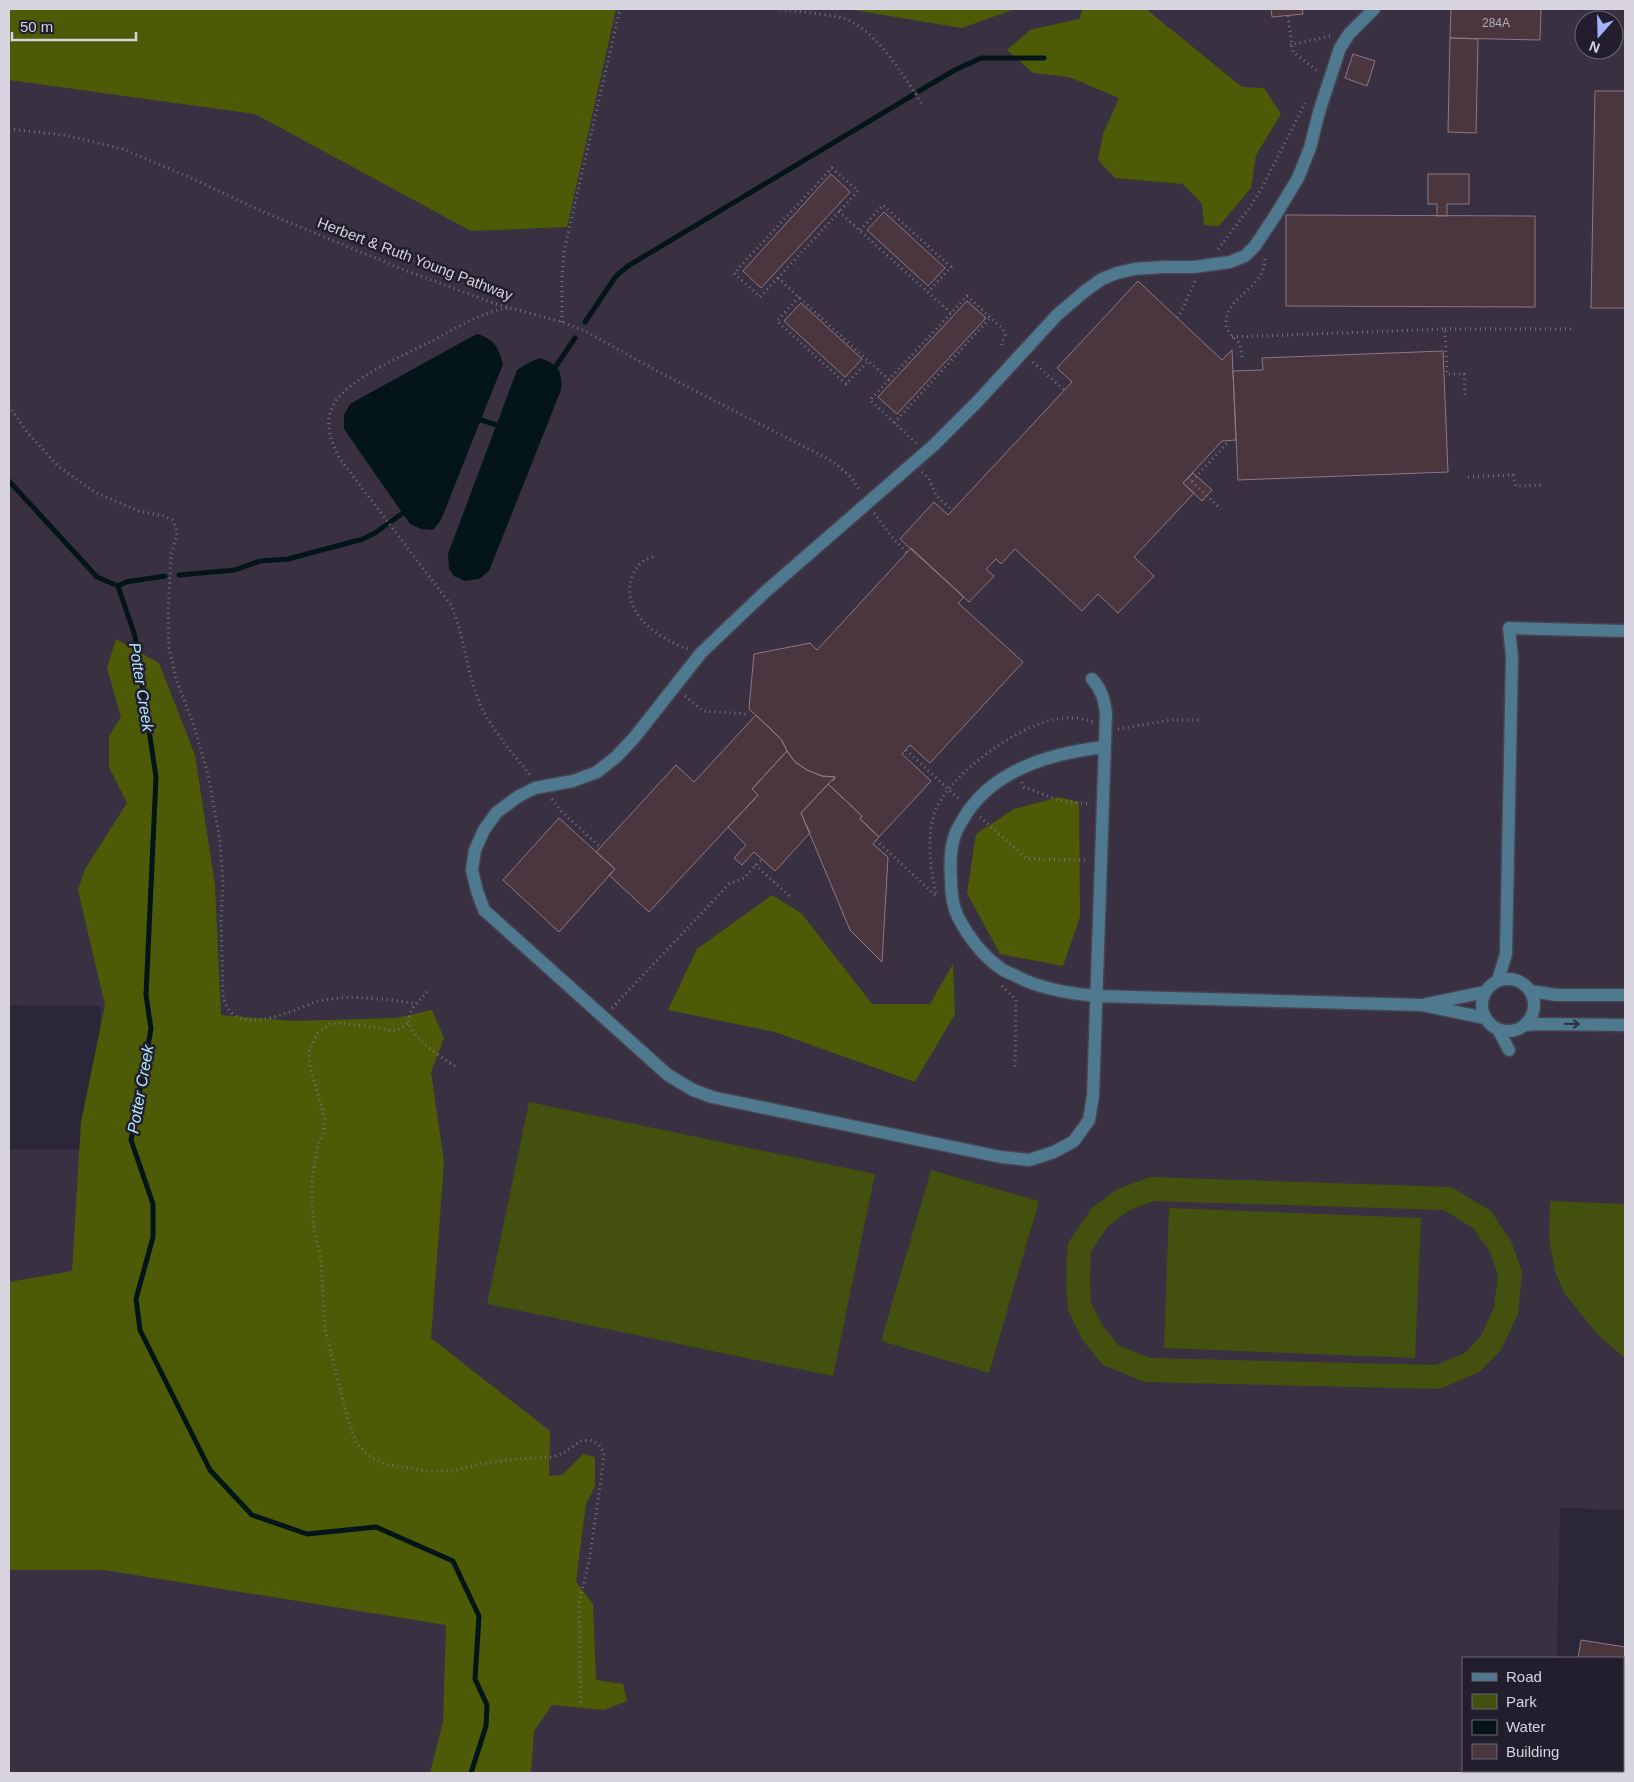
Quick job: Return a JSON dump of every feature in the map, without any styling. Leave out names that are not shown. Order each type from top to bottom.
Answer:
[{"type":"lane","points":[[1092,679],[1101,689],[1105,700],[1093,1096],[1090,1120],[1074,1140],[1054,1152],[1029,1160],[1001,1157],[712,1097],[693,1090],[668,1075],[484,910],[476,891],[472,870],[475,850],[484,830],[497,812],[519,796],[541,787],[573,781],[597,772],[616,757],[675,688],[700,653],[764,592],[925,452],[978,401],[1057,315],[1085,291],[1102,278],[1134,269],[1207,265],[1230,262],[1245,256],[1265,232],[1298,178],[1310,148],[1319,112],[1340,48],[1348,34],[1374,9]]},
{"type":"lane","points":[[1498,980],[1506,954],[1512,657],[1510,628],[1625,631]]},
{"type":"lane","points":[[1105,747],[1076,750],[1046,758],[1004,777],[985,790],[969,808],[954,835],[950,862],[951,888],[957,916],[974,942],[999,968],[1030,983],[1046,988],[1096,996],[1422,1005],[1485,1018]]},
{"type":"lane","points":[[1506,954],[1510,969],[1517,980]]},
{"type":"lane","points":[[1498,1030],[1509,1050],[1521,1028],[1531,1018],[1534,1009],[1531,991],[1517,980],[1507,978],[1498,980],[1490,985],[1484,992],[1482,1001],[1482,1010],[1485,1018],[1490,1025],[1498,1030],[1507,1031],[1521,1028],[1625,1025]]},
{"type":"lane","points":[[1531,991],[1556,995],[1625,995]]},
{"type":"lane","points":[[1422,1005],[1484,992]]},
{"type":"path","points":[[562,322],[564,251],[620,9]]},
{"type":"path","points":[[780,9],[839,17],[854,22],[873,38],[908,82],[922,104]]},
{"type":"path","points":[[1288,16],[1292,52],[1329,80]]},
{"type":"path","points":[[1290,45],[1327,36],[1348,34]]},
{"type":"path","points":[[1177,318],[1194,282],[1263,186],[1307,100]]},
{"type":"path","name":"Herbert & Ruth Young Pathway","points":[[9,129],[64,135],[123,149],[152,160],[270,215],[407,271],[508,308],[562,322],[587,332],[657,371],[832,462],[851,477],[891,536],[907,553]]},
{"type":"path","points":[[832,168],[858,191],[839,212],[760,297],[734,274],[832,168]]},
{"type":"path","points":[[860,230],[883,205],[951,268],[928,292]]},
{"type":"path","points":[[839,212],[951,313]]},
{"type":"path","points":[[1242,357],[1240,347],[1228,331],[1226,323],[1228,315],[1238,299],[1259,280],[1264,272],[1266,264],[1265,232]]},
{"type":"path","points":[[778,278],[888,380]]},
{"type":"path","points":[[925,452],[870,400],[967,296],[1003,329],[1005,334],[1001,347]]},
{"type":"path","points":[[799,298],[777,321],[784,328],[846,384],[868,361]]},
{"type":"path","points":[[508,308],[483,315],[386,364],[355,383],[333,405],[328,428],[340,459],[451,605],[459,622],[480,704],[512,752],[560,810],[600,847]]},
{"type":"path","points":[[894,422],[990,318]]},
{"type":"path","points":[[1232,337],[1445,329],[1573,329]]},
{"type":"path","points":[[1445,329],[1447,374],[1464,374],[1465,395]]},
{"type":"path","points":[[1024,353],[1064,390]]},
{"type":"path","points":[[9,406],[27,432],[58,466],[96,493],[139,511],[164,516],[172,520],[176,527],[177,535],[171,554],[168,616],[169,648],[176,679],[194,726],[208,774],[220,840],[223,884],[221,919],[223,994],[225,1004],[230,1012],[238,1017],[259,1021],[283,1015],[315,1002],[341,998],[397,1000],[416,1004]]},
{"type":"path","points":[[1192,481],[1229,441]]},
{"type":"path","points":[[912,463],[929,478],[936,495],[952,510]]},
{"type":"path","points":[[1468,477],[1513,475],[1516,486],[1544,485]]},
{"type":"path","points":[[1188,478],[1222,509]]},
{"type":"path","points":[[653,557],[645,559],[632,576],[630,588],[631,601],[640,618],[658,635],[700,653]]},
{"type":"path","points":[[675,688],[704,711],[746,714]]},
{"type":"path","points":[[939,903],[931,862],[933,823],[936,810],[949,789],[990,751],[1032,727],[1052,720],[1071,717],[1089,720],[1115,730],[1172,720],[1199,720]]},
{"type":"path","points":[[906,750],[1027,859],[1101,861]]},
{"type":"path","points":[[1016,771],[1024,788],[1058,800],[1081,804],[1103,804]]},
{"type":"path","points":[[876,840],[957,916]]},
{"type":"path","points":[[604,1018],[729,884],[744,878],[762,859]]},
{"type":"path","points":[[755,866],[791,898]]},
{"type":"path","points":[[995,979],[1016,1000],[1015,1068]]},
{"type":"path","points":[[427,992],[409,1015],[408,1024],[413,1032],[434,1052],[455,1066]]},
{"type":"path","points":[[408,1024],[391,1031],[372,1027],[330,1024],[318,1033],[309,1050],[310,1067],[325,1118],[324,1131],[315,1157],[312,1201],[314,1230],[321,1259],[322,1307],[325,1329],[347,1416],[356,1442],[368,1455],[384,1464],[426,1471],[453,1470],[516,1459],[552,1457],[564,1453],[580,1441],[590,1440],[599,1444],[604,1453],[601,1480],[589,1562],[580,1602],[581,1703]]},
{"type":"shaded area","points":[[9,9],[1625,9],[1625,1510],[1560,1508],[1557,1657],[1462,1657],[1462,1772],[1624,1772],[1625,1752],[1625,1773],[9,1773],[9,1149],[100,1149],[101,1006],[9,1005]]},
{"type":"green space","points":[[9,9],[616,9],[567,227],[471,231],[255,114],[9,80]]},
{"type":"green space","points":[[848,9],[1015,9],[962,28]]},
{"type":"green space","points":[[1083,9],[1146,9],[1242,87],[1264,88],[1281,114],[1256,155],[1251,188],[1219,226],[1204,225],[1202,204],[1183,184],[1115,178],[1098,160],[1103,134],[1119,98],[1069,77],[1033,73],[1007,50],[1030,30],[1079,19]]},
{"type":"green space","points":[[116,639],[159,663],[195,755],[215,885],[221,1015],[294,1021],[396,1018],[432,1010],[444,1038],[431,1072],[444,1162],[431,1338],[550,1431],[549,1476],[562,1475],[583,1454],[595,1457],[595,1486],[586,1504],[576,1582],[593,1604],[596,1680],[623,1684],[627,1701],[604,1710],[552,1705],[534,1731],[531,1773],[430,1773],[443,1722],[446,1625],[104,1570],[9,1570],[9,1282],[72,1271],[81,1122],[105,1005],[78,890],[85,869],[127,803],[109,767],[109,736],[121,717],[107,668]]},
{"type":"green space","points":[[1059,797],[1079,802],[1080,917],[1063,966],[1000,954],[967,893],[976,834],[1014,809]]},
{"type":"green space","points":[[772,895],[802,914],[872,1004],[930,1004],[953,964],[955,1014],[915,1082],[775,1032],[668,1010],[697,949]]},
{"type":"green space","points":[[529,1102],[875,1174],[833,1376],[487,1304]]},
{"type":"green space","points":[[931,1170],[1039,1201],[989,1373],[881,1341]]},
{"type":"green space","points":[[1150,1177],[1451,1187],[1491,1211],[1511,1241],[1522,1272],[1518,1314],[1501,1350],[1479,1372],[1440,1389],[1145,1382],[1103,1365],[1082,1339],[1068,1310],[1066,1279],[1068,1243],[1092,1208],[1118,1189]],"holes":[[[1154,1201],[1444,1210],[1474,1229],[1490,1252],[1498,1275],[1494,1307],[1481,1336],[1465,1353],[1436,1365],[1150,1358],[1118,1345],[1103,1326],[1091,1303],[1091,1251],[1109,1225],[1130,1210]]]},
{"type":"green space","points":[[1550,1201],[1625,1204],[1625,1358],[1598,1335],[1564,1293],[1555,1271],[1549,1239]]},
{"type":"green space","points":[[1169,1208],[1421,1218],[1415,1358],[1164,1348]]},
{"type":"water","points":[[478,334],[495,345],[503,364],[441,520],[433,530],[421,529],[410,524],[344,429],[344,415],[350,404]]},
{"type":"water","points":[[540,358],[558,369],[561,378],[561,390],[489,571],[479,579],[465,581],[454,576],[449,569],[448,554],[517,370]]},
{"type":"building","points":[[1271,9],[1302,9],[1303,14],[1272,17]]},
{"type":"building","points":[[1451,9],[1541,9],[1540,40],[1450,38]]},
{"type":"building","points":[[1450,38],[1478,39],[1476,133],[1448,132]]},
{"type":"building","points":[[1353,54],[1375,61],[1367,86],[1345,78]]},
{"type":"building","points":[[1595,91],[1625,91],[1625,308],[1591,308]]},
{"type":"building","points":[[831,174],[850,192],[761,288],[743,271]]},
{"type":"building","points":[[1428,174],[1469,174],[1469,204],[1447,204],[1447,216],[1437,216],[1437,204],[1428,204]]},
{"type":"building","points":[[884,212],[945,268],[928,286],[867,230]]},
{"type":"building","points":[[1286,215],[1535,216],[1535,307],[1286,306]]},
{"type":"building","points":[[1138,281],[1222,360],[1232,350],[1236,440],[1222,441],[1183,483],[1194,493],[1134,557],[1154,576],[1118,613],[1098,594],[1082,611],[1015,549],[1001,564],[996,559],[986,569],[994,576],[969,602],[900,539],[934,502],[948,515],[1072,382],[1057,368]]},
{"type":"building","points":[[967,301],[986,318],[897,414],[878,397]]},
{"type":"building","points":[[801,303],[862,359],[845,377],[784,321]]},
{"type":"building","points":[[1443,351],[1448,472],[1238,480],[1233,371],[1263,370],[1262,358]]},
{"type":"building","points":[[1193,473],[1212,490],[1202,501],[1183,483]]},
{"type":"building","points":[[911,548],[964,597],[958,603],[1023,662],[930,763],[910,745],[902,754],[931,781],[879,837],[860,819],[862,816],[828,784],[835,777],[822,776],[807,770],[795,762],[781,739],[749,709],[754,654],[810,643],[817,650]]},
{"type":"building","points":[[756,715],[781,739],[787,751],[752,789],[758,795],[649,912],[609,875],[615,869],[596,852],[676,765],[694,782]]},
{"type":"building","points":[[787,751],[795,762],[807,770],[822,776],[835,777],[834,780],[801,813],[810,833],[775,871],[754,852],[742,865],[734,858],[746,845],[728,827],[758,795],[752,789]]},
{"type":"building","points":[[828,784],[862,816],[860,819],[879,837],[873,844],[888,857],[882,962],[850,930],[801,813]]},
{"type":"building","points":[[559,818],[615,869],[559,932],[503,880]]},
{"type":"building","points":[[1581,1640],[1625,1647],[1625,1671],[1624,1657],[1578,1657]]},
{"type":"waterway","points":[[919,91],[955,70],[981,58],[1044,58]]},
{"type":"waterway","points":[[585,322],[616,276],[628,266],[913,95]]},
{"type":"waterway","points":[[556,366],[575,338]]},
{"type":"waterway","points":[[481,420],[497,425]]},
{"type":"waterway","name":"Potter Creek","points":[[9,481],[97,577],[118,586],[135,636],[156,777],[146,995],[151,1029],[131,1140],[153,1204],[153,1237],[136,1299],[140,1330],[210,1470],[252,1515],[307,1534],[376,1527],[453,1561],[479,1616],[475,1679],[487,1705],[486,1726],[471,1773]]},
{"type":"waterway","points":[[179,575],[235,570],[260,561],[288,559],[363,539],[375,533],[403,513]]},
{"type":"waterway","points":[[118,586],[126,582],[165,576]]}]
